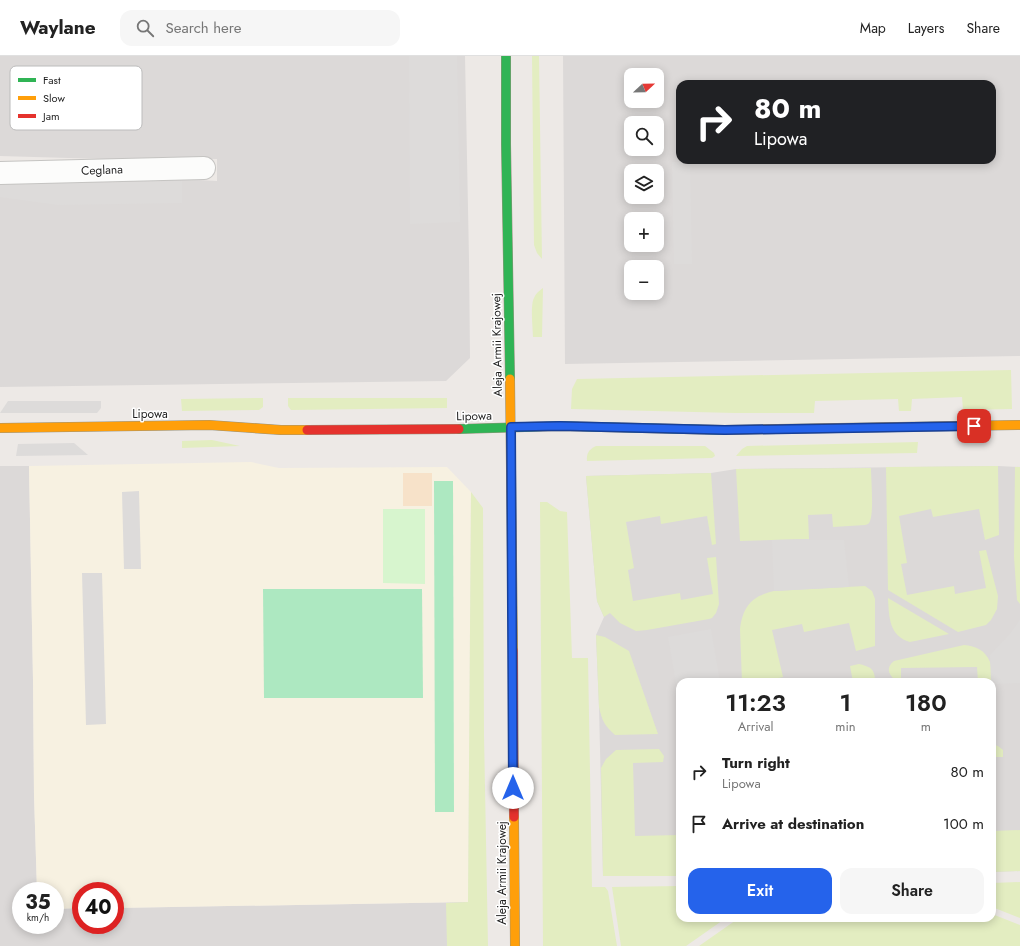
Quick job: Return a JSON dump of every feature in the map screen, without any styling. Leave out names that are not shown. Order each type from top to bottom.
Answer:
[{"type":"street","name":"Aleja Armii Krajowej","points":[[506,56],[511,427],[514,946]]},
{"type":"street","name":"Ceglana","points":[[0,173],[204,168]]},
{"type":"street","name":"Lipowa","points":[[0,428],[209,426],[281,430],[450,429],[560,426],[725,430],[1020,425]]},
{"type":"shaded area","points":[[0,56],[465,56],[470,358],[446,381],[0,387],[0,183],[182,179],[217,181],[217,159],[138,160],[0,156]]},
{"type":"shaded area","points":[[409,56],[457,56],[460,222],[410,224]]},
{"type":"shaded area","points":[[563,56],[1020,56],[1020,356],[565,364]]},
{"type":"shaded area","points":[[672,162],[676,162],[676,164],[690,164],[692,264],[674,264]]},
{"type":"shaded area","points":[[182,181],[182,203],[58,205],[0,197],[0,184]]},
{"type":"shaded area","points":[[8,401],[101,401],[101,408],[97,413],[0,413]]},
{"type":"shaded area","points":[[74,443],[88,455],[16,456],[18,444]]},
{"type":"shaded area","points":[[251,462],[279,468],[447,467],[471,492],[468,902],[124,908],[124,882],[72,882],[72,908],[64,909],[64,882],[37,882],[29,466]]},
{"type":"shaded area","points":[[0,466],[29,466],[37,882],[12,882],[12,934],[64,934],[64,909],[72,908],[72,934],[124,934],[124,908],[468,902],[467,946],[0,946]]},
{"type":"shaded area","points":[[1020,467],[1020,871],[996,872],[996,678],[676,678],[676,876],[603,876],[596,635],[604,617],[597,601],[586,476],[711,473],[736,469]]},
{"type":"shaded area","points":[[139,491],[141,569],[124,569],[122,492]]},
{"type":"shaded area","points":[[772,540],[844,540],[849,587],[774,591]]},
{"type":"shaded area","points":[[82,573],[102,573],[106,724],[86,725]]},
{"type":"shaded area","points":[[1020,620],[1020,683],[996,684],[996,678],[991,678],[990,655],[1010,634]]},
{"type":"shaded area","points":[[711,629],[719,678],[676,678],[676,683],[668,637]]},
{"type":"green space","points":[[532,56],[539,56],[542,259],[537,253],[534,245]]},
{"type":"green space","points":[[543,288],[542,337],[533,337],[533,301],[537,293]]},
{"type":"green space","points":[[1011,370],[1012,409],[963,410],[962,397],[912,399],[911,411],[899,411],[898,399],[815,401],[814,413],[735,413],[571,409],[572,389],[577,379]]},
{"type":"green space","points":[[263,398],[263,407],[259,410],[182,411],[181,399]]},
{"type":"green space","points":[[288,398],[447,398],[447,408],[291,410],[288,406]]},
{"type":"green space","points":[[212,440],[240,446],[182,448],[182,441]]},
{"type":"green space","points":[[918,442],[917,453],[736,456],[747,446]]},
{"type":"green space","points":[[596,446],[705,446],[714,453],[715,456],[712,458],[587,461],[588,452]]},
{"type":"green space","points":[[998,466],[999,535],[985,540],[979,509],[933,517],[931,509],[899,516],[907,563],[901,564],[907,595],[954,586],[955,594],[986,588],[979,551],[986,550],[998,596],[997,609],[991,620],[986,625],[958,632],[888,590],[886,467]]},
{"type":"green space","points":[[1015,467],[1020,467],[1020,604],[1017,600],[1014,557]]},
{"type":"green space","points":[[871,468],[872,510],[868,524],[833,527],[832,514],[808,515],[809,539],[740,541],[736,469]]},
{"type":"green space","points":[[711,473],[716,544],[712,545],[707,516],[661,524],[660,516],[626,522],[634,568],[628,570],[633,601],[680,593],[681,600],[713,594],[707,558],[716,557],[719,604],[716,613],[709,619],[636,631],[620,623],[610,613],[604,617],[597,601],[586,476]]},
{"type":"green space","points":[[434,481],[453,481],[454,812],[435,812]]},
{"type":"green space","points":[[471,492],[483,508],[484,735],[488,946],[447,946],[446,903],[468,902]]},
{"type":"green space","points":[[540,502],[547,502],[560,511],[567,512],[572,658],[588,658],[592,887],[605,887],[608,891],[617,946],[543,946]]},
{"type":"green space","points":[[383,509],[425,509],[425,584],[383,583]]},
{"type":"green space","points":[[865,586],[872,591],[875,599],[875,646],[856,651],[849,623],[804,632],[802,624],[772,630],[783,677],[742,678],[740,629],[743,614],[754,599],[774,591]]},
{"type":"green space","points":[[263,589],[422,589],[423,698],[264,698]]},
{"type":"green space","points":[[888,598],[949,634],[910,642],[903,639],[894,630],[892,625]]},
{"type":"green space","points":[[596,635],[605,637],[629,651],[658,734],[615,735],[604,723],[599,707]]},
{"type":"green space","points":[[964,645],[972,646],[980,649],[986,654],[991,664],[991,678],[978,678],[977,667],[901,668],[901,678],[893,678],[889,673],[889,668],[891,663],[894,661]]},
{"type":"green space","points":[[859,664],[867,666],[872,669],[874,678],[852,678],[850,666]]},
{"type":"green space","points":[[996,745],[1003,750],[1003,757],[996,757]]},
{"type":"green space","points":[[659,749],[664,756],[663,762],[633,763],[635,836],[676,835],[676,876],[603,876],[601,768],[606,759],[616,750]]},
{"type":"green space","points":[[1020,830],[1020,871],[996,872],[996,831]]},
{"type":"green space","points":[[1020,882],[1020,918],[996,909],[996,883]]},
{"type":"green space","points":[[676,886],[676,922],[720,922],[686,946],[621,946],[612,887]]},
{"type":"green space","points":[[996,916],[1020,925],[1020,946],[699,946],[733,922],[996,922]]},
{"type":"sand","points":[[403,473],[432,473],[432,506],[403,506]]},
{"type":"traffic: fast","points":[[506,56],[510,379]]},
{"type":"traffic: fast","points":[[459,429],[560,426],[724,430]]},
{"type":"traffic: slow","points":[[510,379],[513,650]]},
{"type":"traffic: slow","points":[[0,428],[209,425],[281,430],[307,430]]},
{"type":"traffic: slow","points":[[724,430],[1020,425]]},
{"type":"traffic: slow","points":[[514,817],[515,946]]},
{"type":"traffic: jam","points":[[307,430],[459,429]]},
{"type":"traffic: jam","points":[[513,650],[514,817]]},
{"type":"route","points":[[513,788],[511,427],[560,426],[725,430],[974,426]]}]
